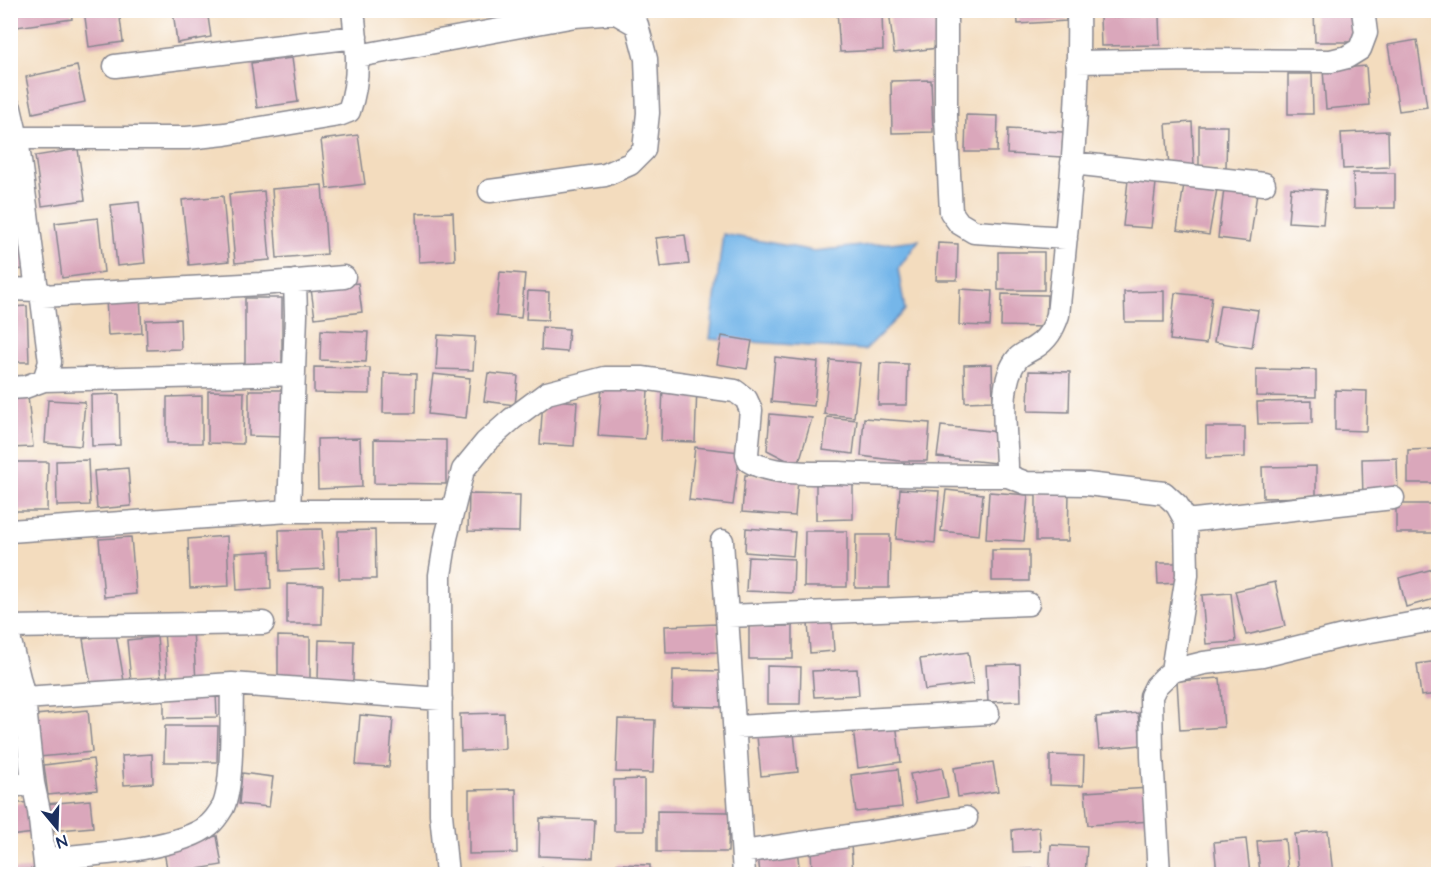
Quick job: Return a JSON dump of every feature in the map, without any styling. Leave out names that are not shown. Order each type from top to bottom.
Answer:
[{"type":"street","points":[[16,138],[187,138],[339,115],[349,111],[355,95],[357,47],[353,10]]},
{"type":"street","points":[[945,10],[946,117],[951,212],[959,223],[974,232],[1066,238]]},
{"type":"street","points":[[1008,476],[1005,396],[1010,371],[1019,357],[1041,344],[1053,330],[1058,315],[1072,163],[1078,10]]},
{"type":"street","points":[[1077,62],[1331,61],[1347,57],[1360,49],[1366,33],[1363,10]]},
{"type":"street","points":[[115,66],[357,47],[575,16],[616,13],[637,25],[646,59],[648,113],[644,150],[630,164],[605,175],[490,191]]},
{"type":"street","points":[[10,108],[50,362],[44,380]]},
{"type":"street","points":[[1072,163],[1264,184]]},
{"type":"street","points":[[10,290],[40,293],[344,277]]},
{"type":"street","points":[[289,511],[295,281]]},
{"type":"street","points":[[10,388],[25,387],[44,380],[294,374]]},
{"type":"street","points":[[447,874],[441,814],[440,575],[452,511],[463,470],[486,442],[547,393],[605,378],[642,378],[735,391],[746,399],[751,410],[747,454],[749,461],[764,467],[798,472],[1008,476],[1026,483],[1088,484],[1164,493],[1177,505],[1186,521],[1187,575],[1172,671]]},
{"type":"street","points":[[1186,521],[1393,498]]},
{"type":"street","points":[[10,531],[289,511],[452,511]]},
{"type":"street","points":[[722,541],[744,874]]},
{"type":"street","points":[[728,616],[1028,604]]},
{"type":"street","points":[[1159,874],[1151,696],[1156,686],[1172,671],[1204,663],[1262,656],[1343,636],[1438,620]]},
{"type":"street","points":[[10,627],[263,623]]},
{"type":"street","points":[[10,641],[24,698],[33,783],[46,867],[150,847],[192,835],[210,825],[224,806],[229,778],[232,684]]},
{"type":"street","points":[[24,698],[232,684],[441,699]]},
{"type":"street","points":[[736,727],[988,713]]},
{"type":"street","points":[[10,786],[33,783]]},
{"type":"street","points":[[743,852],[966,818]]},
{"type":"water","points":[[723,234],[814,251],[919,240],[898,269],[905,310],[865,350],[710,339]]},
{"type":"building","points":[[15,10],[71,10],[72,19],[17,27]]},
{"type":"building","points":[[84,10],[119,10],[123,42],[89,47]]},
{"type":"building","points":[[173,10],[207,10],[211,37],[177,43]]},
{"type":"building","points":[[837,10],[882,10],[883,50],[840,52]]},
{"type":"building","points":[[889,10],[934,10],[938,48],[894,53]]},
{"type":"building","points":[[1017,10],[1066,10],[1066,21],[1018,24]]},
{"type":"building","points":[[1314,10],[1354,10],[1355,42],[1315,42]]},
{"type":"building","points":[[1159,16],[1160,45],[1101,46],[1100,17]]},
{"type":"building","points":[[1417,40],[1427,107],[1399,111],[1388,45]]},
{"type":"building","points":[[292,58],[298,102],[257,108],[251,63]]},
{"type":"building","points":[[77,66],[85,102],[33,113],[26,77]]},
{"type":"building","points":[[1366,66],[1369,105],[1326,109],[1323,70]]},
{"type":"building","points":[[1288,74],[1312,74],[1313,114],[1288,114]]},
{"type":"building","points":[[931,80],[933,132],[892,133],[891,81]]},
{"type":"building","points":[[966,115],[998,116],[997,152],[965,152]]},
{"type":"building","points":[[1192,122],[1194,166],[1169,168],[1166,124]]},
{"type":"building","points":[[1199,126],[1227,126],[1226,168],[1199,168]]},
{"type":"building","points":[[1008,129],[1063,132],[1062,157],[1007,154]]},
{"type":"building","points":[[1388,131],[1389,167],[1343,169],[1341,133]]},
{"type":"building","points":[[358,135],[365,184],[327,189],[321,140]]},
{"type":"building","points":[[78,149],[85,200],[42,206],[35,156]]},
{"type":"building","points":[[1353,173],[1395,173],[1395,208],[1354,208]]},
{"type":"building","points":[[1128,180],[1156,183],[1151,228],[1123,226]]},
{"type":"building","points":[[1184,184],[1217,189],[1209,235],[1177,230]]},
{"type":"building","points":[[322,185],[327,254],[277,258],[272,189]]},
{"type":"building","points":[[1291,188],[1326,190],[1323,224],[1288,222]]},
{"type":"building","points":[[1224,189],[1257,193],[1250,242],[1218,238]]},
{"type":"building","points":[[264,191],[270,260],[235,263],[229,194]]},
{"type":"building","points":[[223,196],[229,261],[189,265],[182,200]]},
{"type":"building","points":[[139,202],[145,263],[117,266],[111,205]]},
{"type":"building","points":[[24,211],[28,269],[10,270],[10,212]]},
{"type":"building","points":[[453,212],[455,260],[419,262],[417,213]]},
{"type":"building","points":[[98,218],[104,272],[62,278],[55,223]]},
{"type":"building","points":[[685,235],[689,264],[660,267],[656,238]]},
{"type":"building","points":[[938,243],[958,244],[957,280],[936,280]]},
{"type":"building","points":[[998,252],[1044,252],[1044,290],[998,290]]},
{"type":"building","points":[[500,272],[525,274],[521,318],[496,316]]},
{"type":"building","points":[[358,283],[362,312],[315,318],[311,289]]},
{"type":"building","points":[[960,289],[992,291],[990,326],[959,325]]},
{"type":"building","points":[[528,291],[549,292],[548,320],[526,319]]},
{"type":"building","points":[[1164,291],[1164,322],[1125,322],[1124,292]]},
{"type":"building","points":[[1175,293],[1212,297],[1206,344],[1170,340]]},
{"type":"building","points":[[1002,294],[1047,295],[1046,327],[1001,326]]},
{"type":"building","points":[[140,295],[142,333],[108,335],[106,298]]},
{"type":"building","points":[[245,298],[282,298],[282,366],[245,367]]},
{"type":"building","points":[[1220,305],[1258,310],[1252,348],[1214,342]]},
{"type":"building","points":[[27,306],[29,362],[10,362],[10,307]]},
{"type":"building","points":[[180,319],[181,349],[147,350],[146,320]]},
{"type":"building","points":[[542,327],[569,329],[567,352],[541,350]]},
{"type":"building","points":[[321,330],[368,332],[366,362],[320,360]]},
{"type":"building","points":[[438,335],[475,337],[473,370],[436,369]]},
{"type":"building","points":[[722,336],[752,341],[747,369],[717,364]]},
{"type":"building","points":[[775,357],[818,362],[814,406],[771,402]]},
{"type":"building","points":[[830,360],[860,363],[854,417],[824,414]]},
{"type":"building","points":[[880,363],[908,364],[907,405],[878,405]]},
{"type":"building","points":[[992,364],[993,401],[965,402],[964,365]]},
{"type":"building","points":[[314,367],[370,368],[370,394],[314,393]]},
{"type":"building","points":[[1256,369],[1316,370],[1316,397],[1256,396]]},
{"type":"building","points":[[1029,371],[1070,372],[1069,412],[1028,411]]},
{"type":"building","points":[[384,373],[416,374],[415,413],[383,413]]},
{"type":"building","points":[[488,373],[518,376],[515,405],[484,401]]},
{"type":"building","points":[[433,374],[470,378],[466,418],[428,414]]},
{"type":"building","points":[[602,386],[648,390],[645,439],[598,436]]},
{"type":"building","points":[[663,386],[697,387],[695,442],[661,441]]},
{"type":"building","points":[[249,390],[286,390],[285,437],[249,436]]},
{"type":"building","points":[[1335,390],[1367,391],[1366,431],[1335,430]]},
{"type":"building","points":[[208,391],[244,392],[243,444],[208,443]]},
{"type":"building","points":[[119,394],[120,445],[92,446],[91,395]]},
{"type":"building","points":[[28,396],[33,447],[10,448],[10,397]]},
{"type":"building","points":[[202,396],[202,443],[167,443],[167,397]]},
{"type":"building","points":[[543,399],[577,402],[574,446],[540,444]]},
{"type":"building","points":[[48,400],[85,402],[81,446],[45,443]]},
{"type":"building","points":[[1312,401],[1312,423],[1258,424],[1257,402]]},
{"type":"building","points":[[770,414],[812,418],[798,466],[767,450]]},
{"type":"building","points":[[827,417],[857,420],[853,454],[823,450]]},
{"type":"building","points":[[864,418],[930,423],[927,461],[900,461],[861,456]]},
{"type":"building","points":[[941,426],[999,432],[996,463],[937,457]]},
{"type":"building","points":[[1206,427],[1245,427],[1245,457],[1206,458]]},
{"type":"building","points":[[360,438],[362,487],[318,489],[317,439]]},
{"type":"building","points":[[374,439],[446,440],[446,484],[374,483]]},
{"type":"building","points":[[695,447],[740,452],[733,505],[689,500]]},
{"type":"building","points":[[1436,449],[1436,483],[1408,483],[1408,450]]},
{"type":"building","points":[[1397,458],[1398,497],[1363,498],[1362,459]]},
{"type":"building","points":[[88,460],[90,505],[57,506],[56,461]]},
{"type":"building","points":[[10,462],[48,462],[47,511],[10,511]]},
{"type":"building","points":[[1316,466],[1316,497],[1263,498],[1262,467]]},
{"type":"building","points":[[128,468],[131,506],[97,509],[94,471]]},
{"type":"building","points":[[745,475],[798,479],[795,516],[742,512]]},
{"type":"building","points":[[816,476],[853,476],[853,519],[816,520]]},
{"type":"building","points":[[900,489],[939,491],[935,543],[896,539]]},
{"type":"building","points":[[946,490],[983,494],[979,535],[941,531]]},
{"type":"building","points":[[989,492],[1028,495],[1024,541],[986,539]]},
{"type":"building","points":[[1036,492],[1069,492],[1068,541],[1036,541]]},
{"type":"building","points":[[469,494],[520,495],[519,532],[468,531]]},
{"type":"building","points":[[1396,504],[1432,504],[1433,533],[1396,533]]},
{"type":"building","points":[[746,528],[795,532],[793,556],[745,552]]},
{"type":"building","points":[[322,529],[324,569],[280,571],[279,530]]},
{"type":"building","points":[[375,530],[376,579],[339,579],[338,531]]},
{"type":"building","points":[[805,531],[847,531],[847,587],[804,587]]},
{"type":"building","points":[[856,535],[890,535],[889,588],[855,588]]},
{"type":"building","points":[[227,536],[229,586],[190,588],[188,539]]},
{"type":"building","points":[[131,537],[136,594],[104,597],[99,539]]},
{"type":"building","points":[[992,550],[1029,550],[1029,581],[992,581]]},
{"type":"building","points":[[270,551],[271,588],[237,590],[235,553]]},
{"type":"building","points":[[748,557],[794,559],[793,593],[746,591]]},
{"type":"building","points":[[1157,563],[1179,563],[1179,583],[1158,584]]},
{"type":"building","points":[[1433,569],[1438,598],[1406,607],[1399,578]]},
{"type":"building","points":[[1275,582],[1285,626],[1246,635],[1235,591]]},
{"type":"building","points":[[287,584],[323,585],[322,624],[287,624]]},
{"type":"building","points":[[1231,593],[1236,642],[1206,644],[1202,595]]},
{"type":"building","points":[[832,621],[834,651],[810,653],[808,622]]},
{"type":"building","points":[[718,624],[719,652],[666,653],[665,626]]},
{"type":"building","points":[[749,626],[793,626],[793,659],[749,659]]},
{"type":"building","points":[[193,629],[196,682],[168,684],[164,631]]},
{"type":"building","points":[[116,634],[124,681],[91,686],[83,639]]},
{"type":"building","points":[[278,636],[310,637],[310,681],[278,681]]},
{"type":"building","points":[[157,637],[161,680],[131,682],[127,640]]},
{"type":"building","points":[[319,640],[354,641],[353,681],[318,680]]},
{"type":"building","points":[[968,652],[973,684],[925,690],[920,659]]},
{"type":"building","points":[[1438,661],[1438,694],[1421,696],[1417,664]]},
{"type":"building","points":[[1020,664],[1021,701],[988,702],[986,665]]},
{"type":"building","points":[[767,666],[801,667],[800,704],[767,704]]},
{"type":"building","points":[[857,669],[859,695],[814,697],[812,671]]},
{"type":"building","points":[[673,670],[722,671],[721,707],[672,706]]},
{"type":"building","points":[[1220,678],[1224,727],[1180,730],[1177,681]]},
{"type":"building","points":[[216,692],[217,717],[164,718],[164,693]]},
{"type":"building","points":[[1438,703],[1438,729],[1437,729],[1433,704]]},
{"type":"building","points":[[88,710],[92,752],[39,757],[35,715]]},
{"type":"building","points":[[504,713],[505,749],[461,751],[460,714]]},
{"type":"building","points":[[1138,713],[1141,745],[1099,749],[1096,717]]},
{"type":"building","points":[[360,715],[393,718],[389,767],[356,765]]},
{"type":"building","points":[[618,719],[655,720],[653,773],[616,772]]},
{"type":"building","points":[[896,723],[901,762],[858,768],[853,729]]},
{"type":"building","points":[[165,726],[218,726],[217,762],[164,762]]},
{"type":"building","points":[[794,733],[798,772],[761,776],[757,736]]},
{"type":"building","points":[[152,754],[153,783],[124,785],[122,756]]},
{"type":"building","points":[[1050,755],[1084,756],[1083,786],[1050,785]]},
{"type":"building","points":[[93,759],[97,790],[48,795],[44,765]]},
{"type":"building","points":[[993,762],[998,791],[958,797],[954,768]]},
{"type":"building","points":[[942,768],[948,797],[916,803],[910,774]]},
{"type":"building","points":[[898,769],[902,807],[856,812],[851,775]]},
{"type":"building","points":[[242,773],[273,777],[269,807],[239,804]]},
{"type":"building","points":[[644,779],[644,831],[614,831],[614,780]]},
{"type":"building","points":[[1149,788],[1152,821],[1088,825],[1085,792]]},
{"type":"building","points":[[516,789],[517,853],[469,854],[469,790]]},
{"type":"building","points":[[90,800],[93,827],[48,831],[46,804]]},
{"type":"building","points":[[31,802],[34,833],[10,836],[10,804]]},
{"type":"building","points":[[657,811],[729,812],[728,852],[657,852]]},
{"type":"building","points":[[540,818],[595,820],[593,858],[539,856]]},
{"type":"building","points":[[1039,827],[1041,851],[1013,852],[1012,830]]},
{"type":"building","points":[[1328,831],[1333,874],[1299,874],[1295,834]]},
{"type":"building","points":[[217,836],[222,865],[168,874],[163,846]]},
{"type":"building","points":[[1246,839],[1250,874],[1217,874],[1214,842]]},
{"type":"building","points":[[1285,839],[1288,874],[1260,874],[1257,841]]},
{"type":"building","points":[[851,844],[853,874],[812,874],[811,846]]},
{"type":"building","points":[[1051,845],[1087,847],[1085,874],[1049,874]]},
{"type":"building","points":[[797,849],[800,874],[760,874],[758,855]]},
{"type":"building","points":[[617,864],[650,865],[650,874],[617,874]]},
{"type":"building","points":[[542,868],[567,868],[567,874],[542,874]]},
{"type":"building","points":[[33,869],[34,874],[10,874],[10,870]]},
{"type":"building","points":[[1039,869],[1039,874],[1011,874],[1010,870]]},
{"type":"building","points":[[492,870],[521,873],[491,874]]}]
